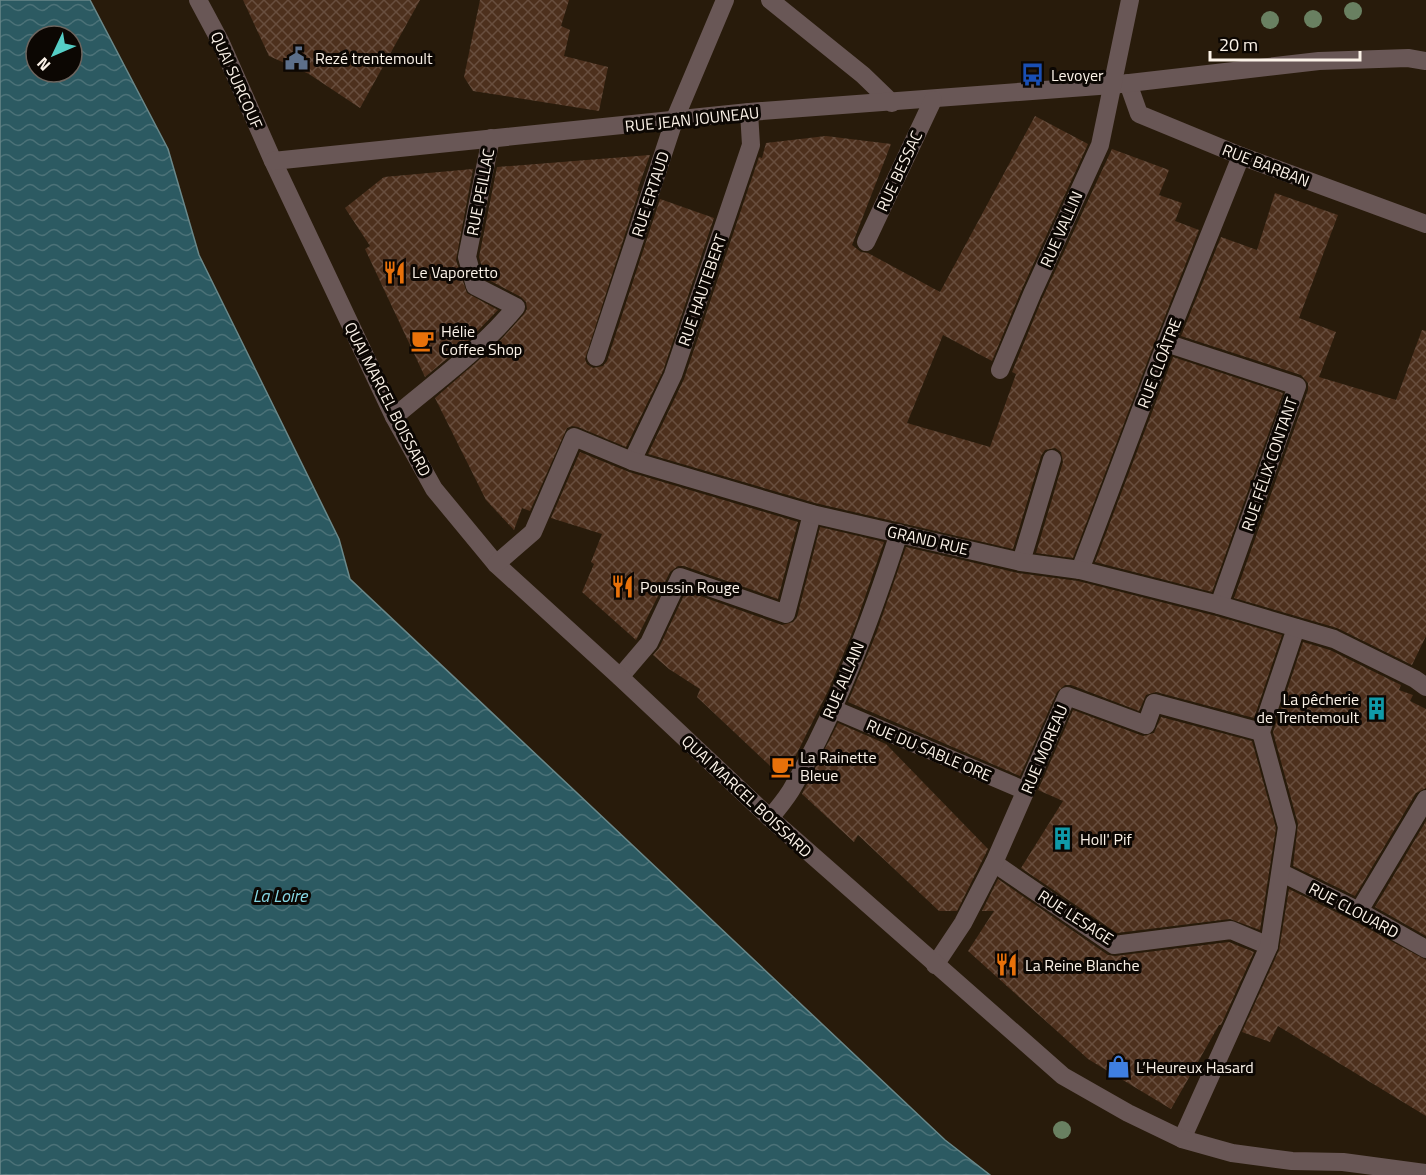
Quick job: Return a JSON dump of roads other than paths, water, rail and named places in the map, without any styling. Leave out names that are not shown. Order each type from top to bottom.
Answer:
[{"type":"street","name":"RUE ERTAUD","points":[[596,357],[674,122],[724,0]]},
{"type":"street","points":[[770,0],[863,75],[892,103]]},
{"type":"street","name":"RUE VALLIN","points":[[1000,370],[1100,145],[1120,84],[1130,0]]},
{"type":"street","name":"QUAI SURCOUF","points":[[201,2],[273,161]]},
{"type":"street","name":"RUE JEAN JOUNEAU","points":[[273,161],[674,122],[749,112],[933,100],[1120,84],[1319,61],[1408,58],[1426,61]]},
{"type":"street","name":"RUE BARBAN","points":[[1120,84],[1138,114],[1241,156],[1426,224]]},
{"type":"street","name":"RUE BESSAC","points":[[866,242],[933,100]]},
{"type":"street","name":"RUE HAUTEBERT","points":[[632,461],[673,375],[751,145],[749,112]]},
{"type":"street","name":"RUE PEILLAC","points":[[394,417],[470,353],[516,307],[475,286],[467,256],[491,138]]},
{"type":"street","name":"RUE CLOÂTRE","points":[[1080,570],[1166,343],[1241,156]]},
{"type":"street","name":"QUAI MARCEL BOISSARD","points":[[273,161],[394,417],[434,489],[496,564],[770,818],[935,965],[1063,1076],[1128,1113],[1182,1139],[1232,1153],[1282,1160],[1343,1162],[1426,1173]]},
{"type":"street","name":"RUE FÉLIX CONTANT","points":[[1166,343],[1296,386],[1219,605]]},
{"type":"street","name":"GRAND RUE","points":[[496,564],[533,532],[574,437],[632,461],[812,514],[1021,562],[1080,570],[1219,605],[1334,639],[1415,679],[1426,687]]},
{"type":"street","points":[[1021,562],[1052,459]]},
{"type":"street","points":[[620,677],[650,642],[680,578],[786,614],[812,514]]},
{"type":"street","name":"RUE ALLAIN","points":[[770,818],[793,787],[833,709],[881,588],[898,533]]},
{"type":"street","points":[[1182,1139],[1269,946],[1282,873],[1287,827],[1262,732],[1296,628]]},
{"type":"street","name":"RUE MOREAU","points":[[935,965],[963,922],[994,863],[1067,696],[1146,725],[1154,703],[1262,732]]},
{"type":"street","name":"RUE DU SABLE ORE","points":[[833,709],[1026,791]]},
{"type":"street","points":[[1359,911],[1426,799]]},
{"type":"street","name":"RUE LESAGE","points":[[994,863],[1114,945],[1231,930],[1269,946]]},
{"type":"street","name":"RUE CLOUARD","points":[[1282,873],[1359,911],[1426,949]]},
{"type":"water","name":"La Loire","points":[[0,0],[90,0],[168,149],[199,255],[339,539],[350,579],[945,1140],[990,1175],[0,1175]]},
{"type":"place","name":"Rezé trentemoult","points":[[297,58]]},
{"type":"place","name":"Levoyer","points":[[1033,75]]},
{"type":"place","name":"Le Vaporetto","points":[[394,272]]},
{"type":"place","name":"Hélie Coffee Shop","points":[[423,340]]},
{"type":"place","name":"Poussin Rouge","points":[[622,587]]},
{"type":"place","name":"La pêcherie de Trentemoult","points":[[1377,708]]},
{"type":"place","name":"La Rainette Bleue","points":[[782,766]]},
{"type":"place","name":"Holl' Pif","points":[[1062,839]]},
{"type":"place","name":"La Reine Blanche","points":[[1007,965]]},
{"type":"place","name":"L’Heureux Hasard","points":[[1118,1067]]}]
